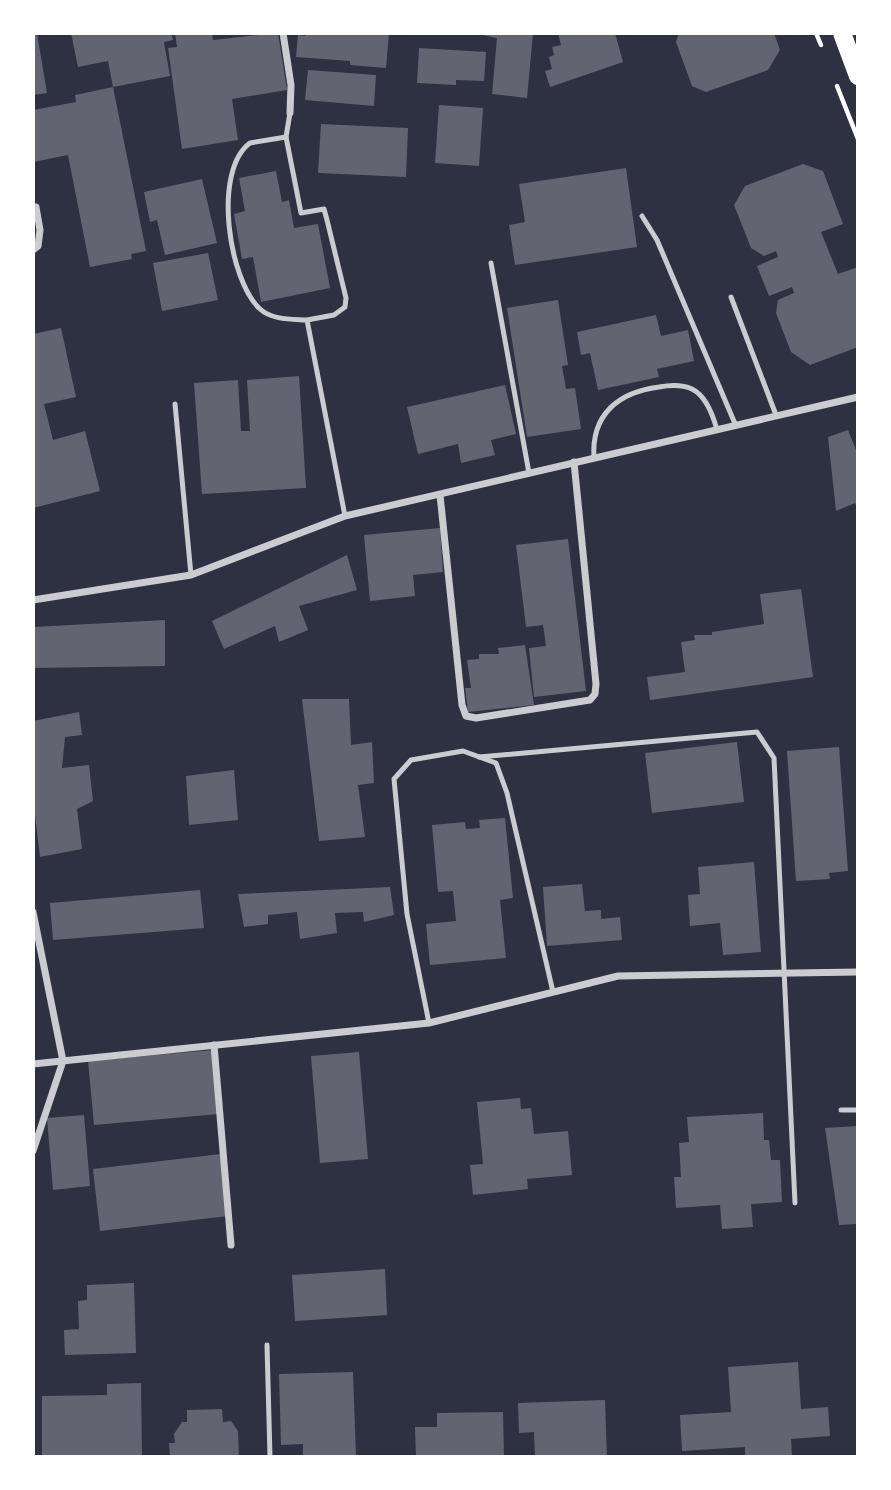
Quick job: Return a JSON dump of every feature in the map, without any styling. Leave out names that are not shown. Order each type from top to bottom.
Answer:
[{"type":"main road","points":[[842,33],[858,76]]},
{"type":"street","points":[[283,33],[290,85],[290,113]]},
{"type":"street","points":[[33,250],[38,246],[40,230],[36,207]]},
{"type":"street","points":[[33,600],[191,575],[345,516],[858,397]]},
{"type":"street","points":[[440,495],[466,716],[476,718],[590,700],[595,694],[596,684],[574,462]]},
{"type":"street","points":[[33,912],[63,1061],[33,1151]]},
{"type":"street","points":[[33,1064],[429,1023],[618,976],[858,972]]},
{"type":"street","points":[[214,1045],[231,1245]]},
{"type":"lane","points":[[286,137],[250,143],[243,148],[233,165],[226,191],[237,273],[247,296],[262,312],[281,319],[307,320],[334,314],[345,307],[346,298],[324,209],[301,213],[286,137],[290,113]]},
{"type":"lane","points":[[642,216],[657,240],[736,426]]},
{"type":"lane","points":[[491,263],[530,473]]},
{"type":"lane","points":[[731,297],[776,415]]},
{"type":"lane","points":[[307,320],[345,516]]},
{"type":"lane","points":[[594,457],[598,423],[614,402],[641,389],[674,385],[693,389],[705,400],[717,430]]},
{"type":"lane","points":[[175,404],[191,575]]},
{"type":"lane","points":[[479,757],[757,732],[774,758],[796,1203]]},
{"type":"lane","points":[[429,1023],[407,914],[394,779],[411,760],[463,751],[496,763],[507,793],[553,992]]},
{"type":"lane","points":[[841,1110],[858,1110]]},
{"type":"lane","points":[[267,1345],[270,1457]]},
{"type":"building","points":[[33,33],[37,33],[47,93],[33,95]]},
{"type":"building","points":[[71,33],[171,33],[173,40],[164,42],[170,76],[113,87],[108,61],[78,67]]},
{"type":"building","points":[[175,33],[212,33],[213,40],[278,33],[287,90],[232,99],[238,140],[182,149],[168,48],[177,47]]},
{"type":"building","points":[[306,33],[389,33],[386,68],[350,65],[350,61],[296,57],[298,35],[306,36]]},
{"type":"building","points":[[474,33],[533,33],[527,98],[492,94],[497,38]]},
{"type":"building","points":[[558,33],[615,33],[623,62],[550,87],[545,71],[552,69],[549,57],[554,55],[552,47],[561,45]]},
{"type":"building","points":[[679,33],[774,33],[780,50],[768,70],[706,92],[692,86],[676,42]]},
{"type":"building","points":[[419,48],[486,52],[484,81],[456,80],[456,85],[417,83]]},
{"type":"building","points":[[308,70],[376,75],[374,106],[305,100]]},
{"type":"building","points":[[113,87],[146,251],[131,254],[132,259],[90,267],[68,155],[33,162],[33,110],[76,102],[75,95]]},
{"type":"building","points":[[439,105],[483,108],[479,166],[435,163]]},
{"type":"building","points":[[321,124],[408,128],[406,177],[318,173]]},
{"type":"building","points":[[803,164],[823,171],[843,224],[821,232],[838,274],[858,267],[858,347],[810,365],[791,352],[776,313],[778,300],[794,293],[792,287],[769,296],[757,266],[778,257],[776,251],[764,256],[751,248],[734,205],[745,186]]},
{"type":"building","points":[[626,168],[637,247],[515,265],[509,225],[525,222],[519,184]]},
{"type":"building","points":[[276,171],[282,202],[289,200],[294,228],[318,224],[330,288],[261,302],[253,257],[242,259],[234,214],[245,211],[239,178]]},
{"type":"building","points":[[202,179],[217,243],[165,255],[157,220],[150,222],[144,192]]},
{"type":"building","points":[[208,253],[218,300],[162,311],[153,263]]},
{"type":"building","points":[[558,300],[568,365],[562,366],[566,389],[575,388],[581,429],[527,437],[507,308]]},
{"type":"building","points":[[656,315],[661,336],[688,330],[694,361],[657,369],[659,377],[598,390],[590,353],[581,355],[577,332]]},
{"type":"building","points":[[61,328],[76,397],[44,404],[53,440],[85,431],[100,491],[33,508],[33,334]]},
{"type":"building","points":[[299,376],[306,488],[202,494],[194,383],[238,380],[241,431],[250,431],[247,380]]},
{"type":"building","points":[[505,385],[516,434],[491,440],[495,455],[461,463],[458,444],[418,454],[407,407]]},
{"type":"building","points":[[848,430],[858,455],[858,511],[855,503],[836,511],[828,437]]},
{"type":"building","points":[[440,528],[443,572],[413,575],[415,596],[370,601],[364,535]]},
{"type":"building","points":[[568,539],[586,691],[534,697],[529,648],[546,646],[543,625],[526,627],[516,545]]},
{"type":"building","points":[[347,555],[357,590],[299,606],[308,630],[279,642],[275,626],[224,649],[212,621]]},
{"type":"building","points":[[801,589],[813,677],[650,700],[647,677],[685,672],[681,642],[695,640],[694,635],[712,635],[712,632],[764,624],[760,594]]},
{"type":"building","points":[[165,620],[165,666],[33,668],[33,627]]},
{"type":"building","points":[[525,645],[534,705],[468,712],[465,688],[471,688],[467,660],[479,659],[479,654],[499,654],[498,648]]},
{"type":"building","points":[[302,699],[349,699],[351,745],[372,742],[374,783],[358,785],[365,837],[319,841]]},
{"type":"building","points":[[79,712],[82,735],[65,737],[62,768],[89,765],[93,801],[77,809],[82,849],[40,857],[33,798],[33,721]]},
{"type":"building","points":[[737,742],[744,802],[652,813],[645,753]]},
{"type":"building","points":[[839,747],[848,871],[829,873],[830,879],[796,881],[787,751]]},
{"type":"building","points":[[234,770],[238,820],[189,825],[186,776]]},
{"type":"building","points":[[505,818],[513,898],[500,900],[506,958],[430,965],[426,924],[456,921],[453,891],[438,892],[432,825],[465,822],[466,829],[480,828],[479,820]]},
{"type":"building","points":[[754,862],[761,952],[723,955],[720,923],[690,926],[688,895],[700,894],[698,867]]},
{"type":"building","points":[[582,884],[585,911],[601,910],[601,919],[620,917],[622,940],[547,946],[543,887]]},
{"type":"building","points":[[390,887],[394,915],[364,922],[363,912],[335,913],[337,933],[300,939],[297,912],[268,915],[268,924],[244,927],[238,894]]},
{"type":"building","points":[[200,890],[204,928],[53,940],[50,903]]},
{"type":"building","points":[[213,1050],[219,1114],[94,1125],[88,1061]]},
{"type":"building","points":[[359,1052],[368,1159],[320,1163],[311,1056]]},
{"type":"building","points":[[520,1098],[521,1109],[531,1108],[534,1134],[568,1131],[572,1175],[527,1179],[528,1189],[473,1195],[470,1165],[483,1164],[477,1102]]},
{"type":"building","points":[[763,1113],[764,1140],[769,1140],[771,1160],[780,1160],[782,1202],[751,1204],[753,1227],[722,1229],[720,1205],[676,1208],[674,1177],[681,1177],[679,1143],[689,1142],[687,1117]]},
{"type":"building","points":[[84,1115],[90,1186],[53,1190],[47,1118]]},
{"type":"building","points":[[858,1126],[858,1224],[839,1225],[825,1128]]},
{"type":"building","points":[[221,1154],[228,1216],[100,1231],[93,1169]]},
{"type":"building","points":[[385,1269],[387,1315],[295,1321],[292,1275]]},
{"type":"building","points":[[134,1283],[136,1353],[65,1355],[64,1330],[79,1329],[78,1301],[87,1300],[87,1285]]},
{"type":"building","points":[[798,1362],[801,1409],[828,1407],[830,1436],[791,1439],[792,1457],[745,1457],[745,1447],[682,1451],[680,1415],[731,1412],[728,1367]]},
{"type":"building","points":[[353,1372],[356,1457],[303,1457],[303,1444],[281,1445],[279,1374]]},
{"type":"building","points":[[141,1383],[142,1457],[42,1457],[42,1396],[107,1395],[107,1384]]},
{"type":"building","points":[[605,1400],[607,1457],[535,1457],[534,1432],[519,1433],[518,1403]]},
{"type":"building","points":[[222,1409],[223,1422],[231,1421],[238,1431],[239,1457],[170,1457],[169,1443],[175,1443],[174,1434],[182,1422],[187,1422],[187,1410]]},
{"type":"building","points":[[503,1412],[504,1457],[416,1457],[415,1427],[437,1427],[437,1413]]},
{"type":"tram line","points":[[856,33],[858,38]]}]
